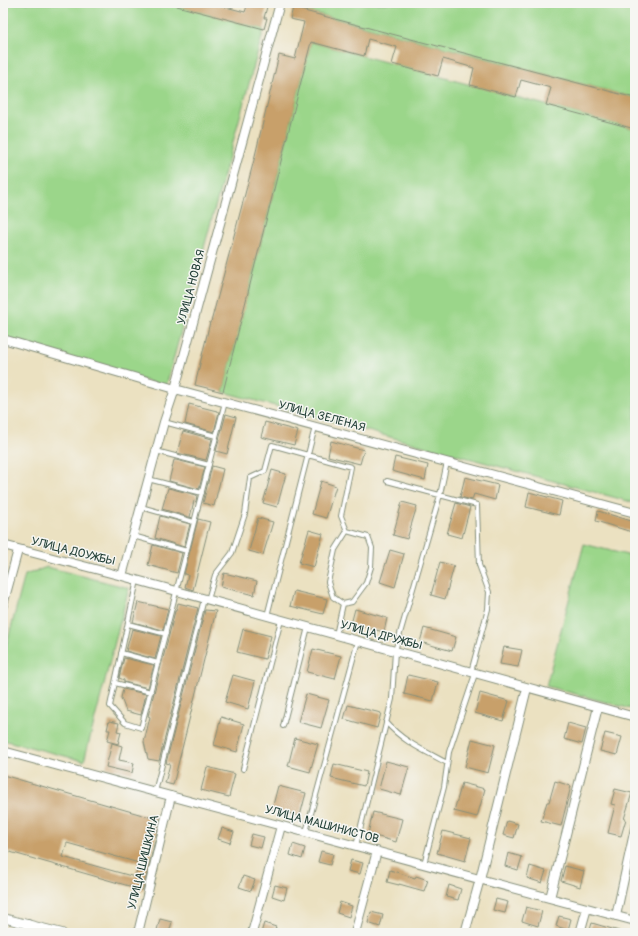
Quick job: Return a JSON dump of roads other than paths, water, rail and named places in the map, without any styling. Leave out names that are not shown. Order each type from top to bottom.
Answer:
[{"type":"street","name":"УЛИЦА НОВАЯ","points":[[122,576],[164,422],[175,389],[280,3]]},
{"type":"street","name":"УЛИЦА ЗЕЛЕНАЯ","points":[[3,339],[175,389],[635,513]]},
{"type":"street","points":[[3,546],[18,550],[3,605]]},
{"type":"street","name":"УЛИЦА ДОУЖБЫ","points":[[18,550],[122,576]]},
{"type":"street","name":"УЛИЦА ДРУЖБЫ","points":[[122,576],[635,717]]},
{"type":"street","points":[[465,933],[480,879],[527,688]]},
{"type":"street","points":[[550,898],[598,707]]},
{"type":"street","name":"УЛИЦА МАШИНИСТОВ","points":[[3,751],[635,921]]},
{"type":"street","name":"УЛИЦА ШИШКИНА","points":[[138,933],[171,796]]},
{"type":"street","points":[[252,933],[280,826]]},
{"type":"street","points":[[616,916],[635,828]]},
{"type":"street","points":[[355,933],[377,851]]},
{"type":"street","points":[[580,933],[587,908]]},
{"type":"street","points":[[3,918],[62,933]]},
{"type":"street","points":[[26,933],[28,924]]},
{"type":"lane","points":[[137,580],[110,706],[125,723],[141,728],[225,402]]},
{"type":"lane","points":[[164,422],[216,436]]},
{"type":"lane","points":[[267,616],[315,426]]},
{"type":"lane","points":[[155,792],[206,599],[214,575],[232,553],[245,514],[250,478],[265,471],[272,445],[351,467],[341,516],[348,531],[368,537],[372,548],[371,567],[366,583],[352,602],[343,604]]},
{"type":"lane","points":[[156,451],[209,465]]},
{"type":"lane","points":[[356,846],[392,698],[396,652],[440,495],[447,462]]},
{"type":"lane","points":[[148,479],[202,493]]},
{"type":"lane","points":[[387,481],[477,504],[479,565],[489,592],[488,609],[473,673],[449,752],[444,787],[424,864]]},
{"type":"lane","points":[[141,507],[194,522]]},
{"type":"lane","points":[[343,604],[333,596],[328,582],[335,550],[348,531]]},
{"type":"lane","points":[[133,536],[187,551]]},
{"type":"lane","points":[[336,635],[343,604]]},
{"type":"lane","points":[[243,769],[281,620]]},
{"type":"lane","points":[[128,624],[166,634]]},
{"type":"lane","points":[[283,726],[308,627]]},
{"type":"lane","points":[[306,832],[358,641]]},
{"type":"lane","points":[[121,653],[158,663]]},
{"type":"lane","points":[[115,683],[151,692]]},
{"type":"lane","points":[[386,722],[393,731],[405,741],[447,763]]}]
